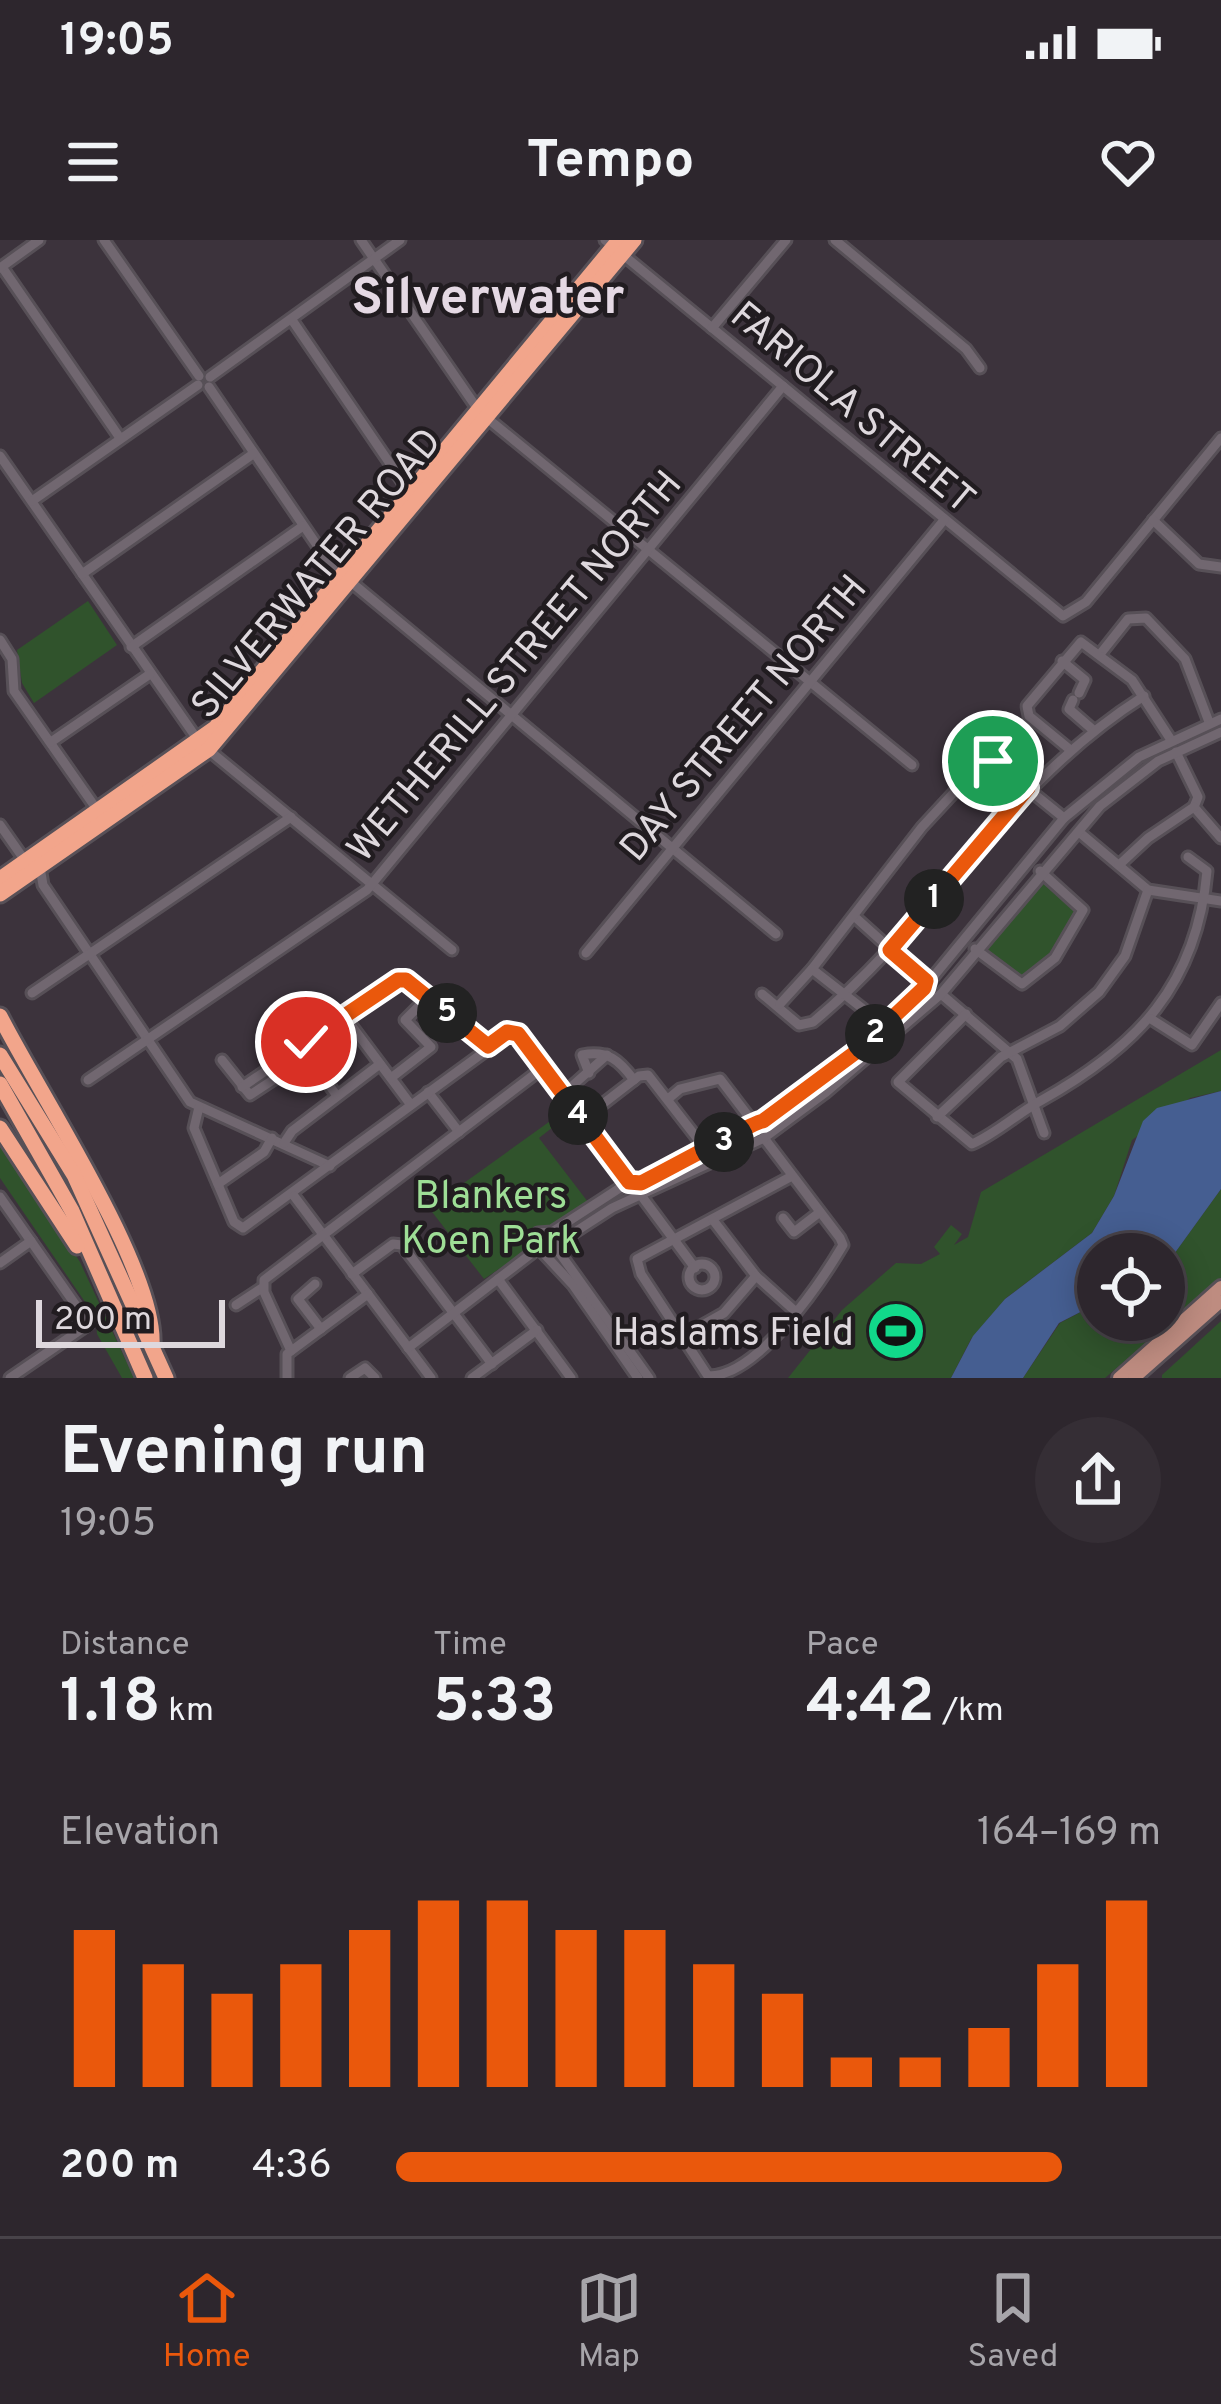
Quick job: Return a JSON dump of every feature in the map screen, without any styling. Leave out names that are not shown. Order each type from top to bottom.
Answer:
[{"type":"highway","name":"SILVERWATER ROAD","points":[[0,879],[33,864],[204,746],[483,414],[615,245],[634,240]]},
{"type":"highway","name":"SILVERWATER ROAD","points":[[346,580],[410,493],[483,414]]},
{"type":"highway","name":"SILVERWATER ROAD","points":[[0,894],[98,811],[204,746]]},
{"type":"highway","points":[[0,1016],[122,1245],[153,1322],[152,1344]]},
{"type":"highway","points":[[0,1055],[74,1175],[166,1378]]},
{"type":"highway","points":[[0,1084],[72,1211],[145,1378]]},
{"type":"highway","points":[[0,1128],[100,1275]]},
{"type":"main road","points":[[1131,1375],[1221,1287]]},
{"type":"main road","points":[[1131,1375],[1221,1301]]},
{"type":"street","points":[[39,240],[1,268],[120,438]]},
{"type":"street","points":[[104,240],[303,526],[346,580],[776,934]]},
{"type":"street","points":[[361,240],[483,414],[912,765]]},
{"type":"street","points":[[32,501],[376,262],[400,240]]},
{"type":"street","points":[[712,328],[786,240]]},
{"type":"street","points":[[835,240],[966,349],[980,368]]},
{"type":"street","name":"FARIOLA STREET","points":[[615,245],[944,520],[1067,616],[1161,516]]},
{"type":"street","points":[[292,320],[410,493]]},
{"type":"street","name":"WETHERILL STREET NORTH","points":[[88,1080],[372,884],[783,386]]},
{"type":"street","points":[[1221,438],[1161,516],[1199,564],[1221,567]]},
{"type":"street","points":[[82,574],[253,454]]},
{"type":"street","points":[[0,457],[204,746],[452,950]]},
{"type":"street","name":"DAY STREET NORTH","points":[[586,953],[944,520]]},
{"type":"street","points":[[131,647],[303,526]]},
{"type":"street","points":[[649,1378],[536,1236],[636,1190],[754,1123],[884,1026],[934,987],[1116,774],[1215,720],[1186,659],[1146,618],[1128,619],[1101,653]]},
{"type":"street","points":[[0,640],[12,659],[14,691],[98,811]]},
{"type":"street","points":[[1068,748],[1027,713],[1028,703],[1082,642],[1101,653],[1144,696],[1171,740]]},
{"type":"street","points":[[1062,661],[1085,680],[1070,709],[1092,729]]},
{"type":"street","points":[[51,742],[150,674]]},
{"type":"street","points":[[762,994],[805,1026],[890,950],[1068,748],[1144,696]]},
{"type":"street","points":[[408,1348],[498,1279],[636,1190],[763,1136],[831,1088],[975,949],[1072,825],[1126,783],[1176,752],[1221,732]]},
{"type":"street","points":[[1119,865],[1148,838],[1194,807],[1198,796],[1176,752]]},
{"type":"street","points":[[780,1004],[855,917],[922,827],[987,759],[1148,890],[1221,901]]},
{"type":"street","points":[[1194,807],[1221,838]]},
{"type":"street","points":[[32,993],[291,817]]},
{"type":"street","points":[[0,825],[33,864],[147,1040],[199,1107],[330,1166]]},
{"type":"street","points":[[966,1014],[899,1078],[902,1089],[972,1144],[1086,1077],[1151,1019],[1183,965],[1203,898],[1207,872],[1188,856]]},
{"type":"street","points":[[975,949],[1022,984],[1055,958],[1083,910],[1040,871]]},
{"type":"street","points":[[937,1117],[1012,1052],[1060,1026],[1099,992],[1124,956],[1148,890]]},
{"type":"street","points":[[855,917],[1012,1052],[1044,1133]]},
{"type":"street","points":[[812,969],[884,1026]]},
{"type":"street","points":[[242,1087],[304,1050],[308,1041],[400,979],[488,1046]]},
{"type":"street","points":[[391,1078],[431,1047],[405,1020],[428,997]]},
{"type":"street","points":[[1151,1019],[1192,1045],[1221,1003]]},
{"type":"street","points":[[345,1017],[411,1105]]},
{"type":"street","points":[[199,1107],[194,1128],[238,1227],[247,1227],[513,1031],[695,1268]]},
{"type":"street","points":[[304,1050],[337,1096]]},
{"type":"street","points":[[589,1073],[582,1055],[608,1055],[618,1059],[634,1080]]},
{"type":"street","points":[[563,1094],[608,1055]]},
{"type":"street","points":[[222,1060],[250,1095],[278,1075],[274,1065]]},
{"type":"street","points":[[284,1143],[380,1064]]},
{"type":"street","points":[[291,1351],[262,1288],[264,1280],[544,1067]]},
{"type":"street","points":[[582,1120],[634,1080],[648,1075],[706,1151]]},
{"type":"street","points":[[254,1078],[262,1089]]},
{"type":"street","points":[[668,1099],[680,1089],[720,1079],[820,1212],[843,1246],[757,1353],[711,1377],[640,1274],[637,1259],[792,1176]]},
{"type":"street","points":[[428,1092],[459,1132]]},
{"type":"street","points":[[754,1123],[763,1136]]},
{"type":"street","points":[[218,1184],[265,1152],[272,1138]]},
{"type":"street","points":[[294,1196],[431,1378]]},
{"type":"street","points":[[0,1197],[88,1324],[10,1378]]},
{"type":"street","points":[[794,1232],[820,1212]]},
{"type":"street","points":[[783,1218],[805,1245]]},
{"type":"street","points":[[713,1220],[756,1276],[795,1311]]},
{"type":"street","points":[[552,1232],[549,1249],[638,1378]]},
{"type":"street","points":[[0,1263],[31,1241]]},
{"type":"street","points":[[352,1274],[399,1244],[491,1364]]},
{"type":"street","points":[[685,1335],[720,1316],[756,1276]]},
{"type":"street","points":[[498,1279],[568,1377]]},
{"type":"street","points":[[236,1305],[262,1288]]},
{"type":"street","points":[[287,1378],[283,1361],[291,1351],[368,1294]]},
{"type":"street","points":[[303,1306],[321,1329]]},
{"type":"street","points":[[472,1378],[537,1330]]},
{"type":"street","points":[[350,1378],[365,1368],[375,1378]]},
{"type":"green space","points":[[88,601],[117,645],[34,703],[22,683],[17,650]]},
{"type":"green space","points":[[1042,879],[1081,911],[1048,962],[1020,982],[983,947]]},
{"type":"green space","points":[[1221,1050],[1221,1091],[1190,1098],[1132,1140],[1114,1196],[1092,1233],[1077,1233],[1077,1244],[1006,1298],[971,1339],[951,1378],[788,1378],[842,1310],[896,1263],[921,1264],[940,1254],[934,1247],[951,1225],[962,1234],[954,1245],[968,1237],[981,1192]]},
{"type":"green space","name":"Blankers Koen Park","points":[[567,1109],[571,1113],[539,1138],[588,1202],[553,1226],[535,1228],[529,1249],[484,1279],[429,1208]]},
{"type":"green space","points":[[0,1137],[80,1262],[134,1378],[122,1378],[97,1334],[96,1318],[0,1178]]},
{"type":"green space","points":[[1221,1189],[1221,1278],[1185,1309],[1185,1239]]},
{"type":"green space","points":[[1077,1314],[1077,1341],[1148,1341],[1105,1378],[1023,1378],[1060,1323]]},
{"type":"green space","points":[[1221,1321],[1221,1378],[1162,1378],[1162,1375]]},
{"type":"water","points":[[1221,1091],[1221,1189],[1185,1239],[1185,1233],[1092,1233],[1114,1196],[1143,1121],[1157,1108]]},
{"type":"water","points":[[1077,1244],[1077,1314],[1059,1323],[1023,1378],[951,1378],[973,1336],[1005,1299]]},
{"type":"place","name":"Haslams Field","points":[[896,1331]]},
{"type":"district","name":"Silverwater","points":[[488,295]]},
{"type":"route","points":[[306,1042],[398,980],[406,980],[488,1046],[507,1032],[518,1034],[629,1182],[641,1183],[721,1144],[752,1121],[763,1121],[856,1052],[924,988],[926,981],[890,950],[1028,788],[993,761]]}]
